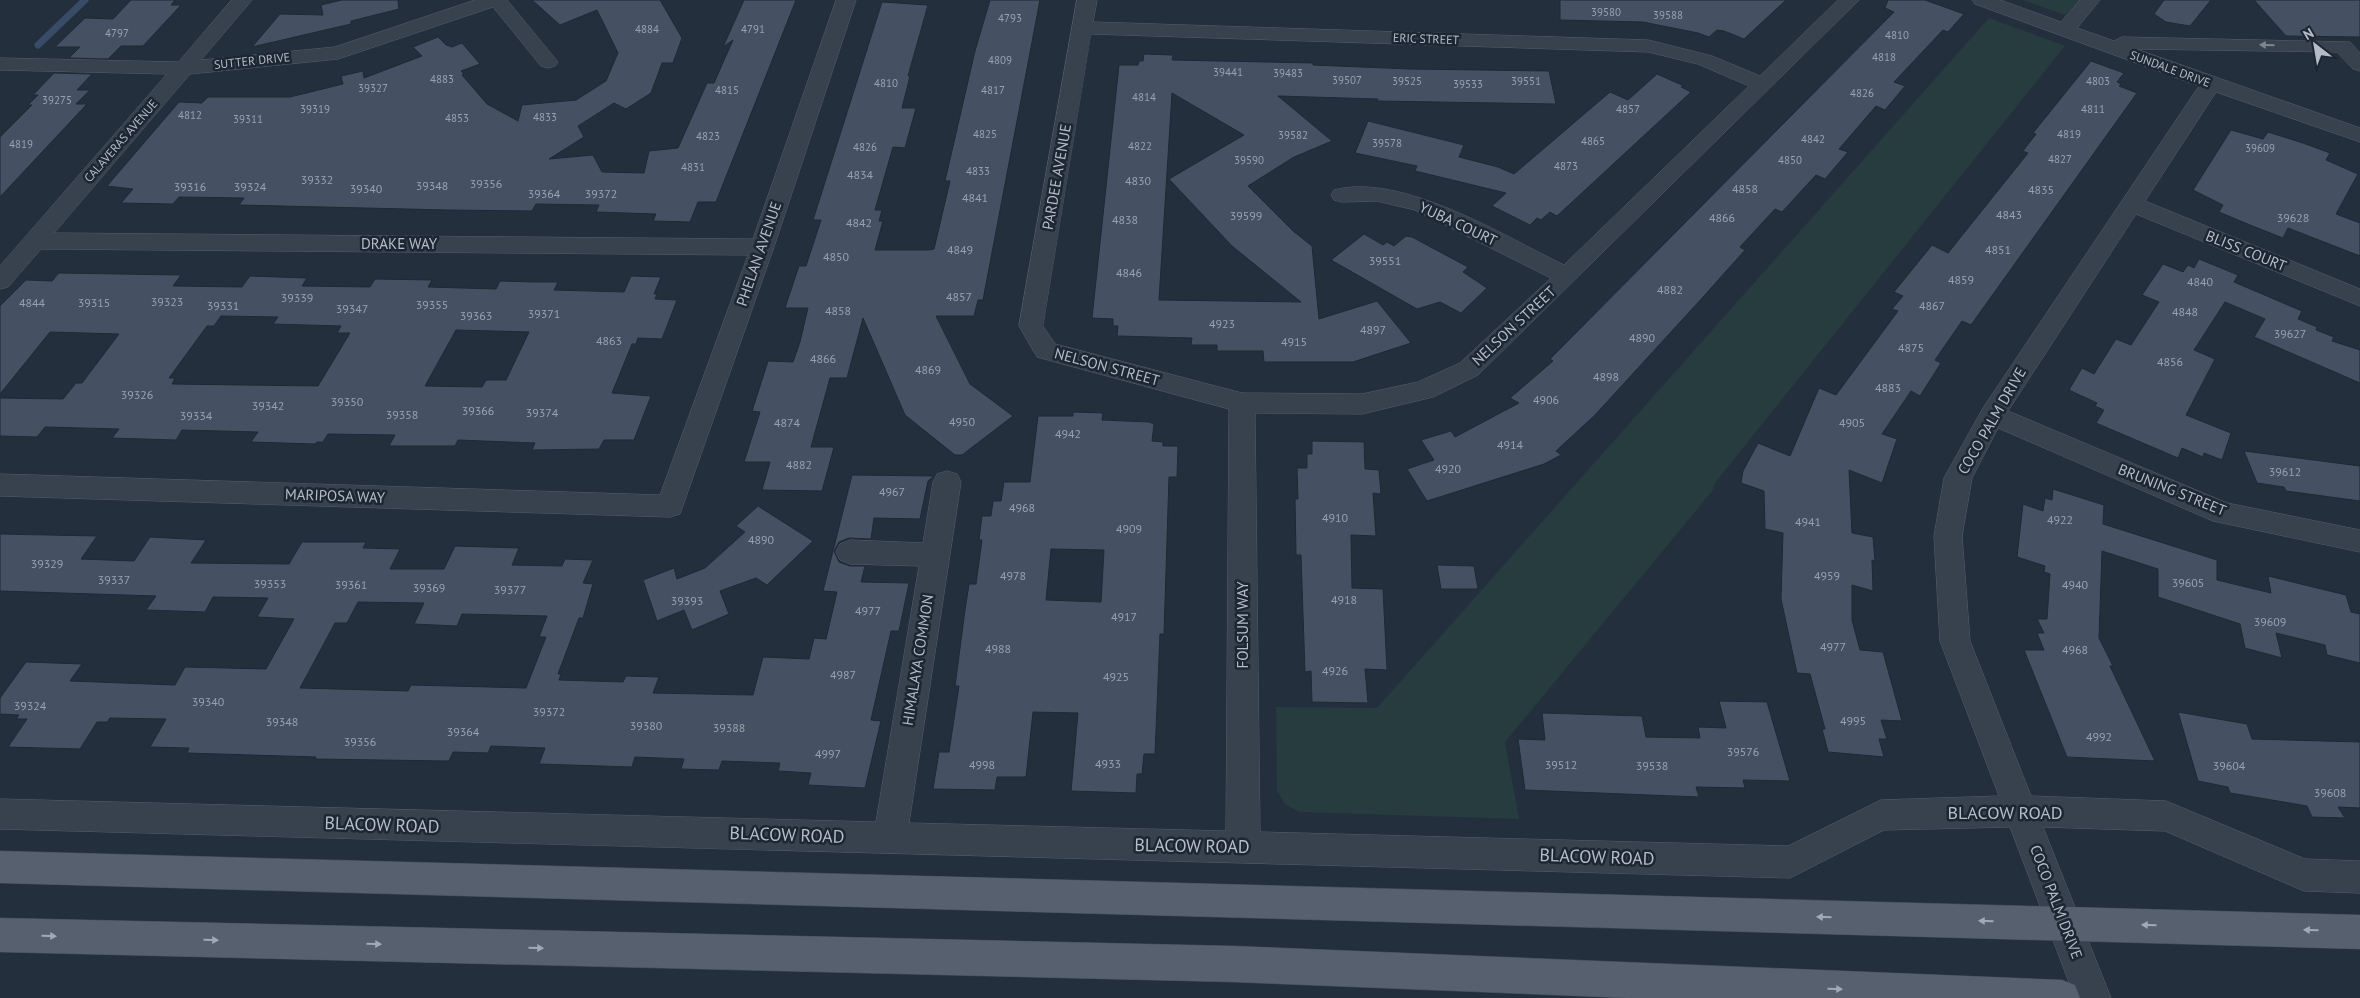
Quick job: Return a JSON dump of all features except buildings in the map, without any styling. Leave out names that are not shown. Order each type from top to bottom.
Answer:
[{"type":"main road","points":[[0,867],[2063,922],[2360,932]]},
{"type":"main road","points":[[0,935],[1232,964],[2062,998]]},
{"type":"street","name":"CALAVERAS AVENUE","points":[[0,281],[242,0]]},
{"type":"street","name":"SUTTER DRIVE","points":[[0,64],[184,68],[338,53],[496,0]]},
{"type":"street","points":[[496,0],[548,62]]},
{"type":"street","name":"PHELAN AVENUE","points":[[670,506],[846,0]]},
{"type":"street","name":"PARDEE AVENUE","points":[[1046,351],[1031,326],[1087,0]]},
{"type":"street","name":"NELSON STREET","points":[[1046,351],[1242,402],[1362,404],[1424,390],[1469,369],[1567,276],[1849,0]]},
{"type":"street","name":"SUNDALE DRIVE","points":[[1982,0],[2211,84],[2360,135]]},
{"type":"street","points":[[2065,30],[2090,0]]},
{"type":"street","name":"ERIC STREET","points":[[1083,28],[1648,46],[1705,60],[1762,84]]},
{"type":"street","points":[[2100,43],[2343,46],[2360,65]]},
{"type":"street","name":"COCO PALM DRIVE","points":[[2093,998],[1956,641],[1948,536],[1958,478],[1992,415],[2211,84]]},
{"type":"street","name":"YUBA COURT","points":[[1342,195],[1377,194],[1422,206],[1567,276]]},
{"type":"street","name":"BLISS COURT","points":[[2132,204],[2360,298]]},
{"type":"street","name":"DRAKE WAY","points":[[35,241],[762,246]]},
{"type":"street","name":"FOLSUM WAY","points":[[1242,402],[1244,847]]},
{"type":"street","name":"BRUNING STREET","points":[[1992,415],[2223,513],[2360,541]]},
{"type":"street","name":"HIMALAYA COMMON","points":[[890,838],[947,482]]},
{"type":"street","name":"MARIPOSA WAY","points":[[0,485],[670,506]]},
{"type":"street","points":[[850,552],[935,555]]},
{"type":"street","name":"BLACOW ROAD","points":[[0,814],[1790,862],[1881,815],[2020,811],[2166,816],[2304,875],[2360,877]]},
{"type":"green space","points":[[2023,0],[2081,0],[2065,15]]},
{"type":"green space","points":[[1989,18],[2065,46],[1715,483],[1713,490],[1505,742],[1519,819],[1299,812],[1285,804],[1277,791],[1276,707],[1377,708]]},
{"type":"waterway","points":[[38,45],[85,0]]}]
